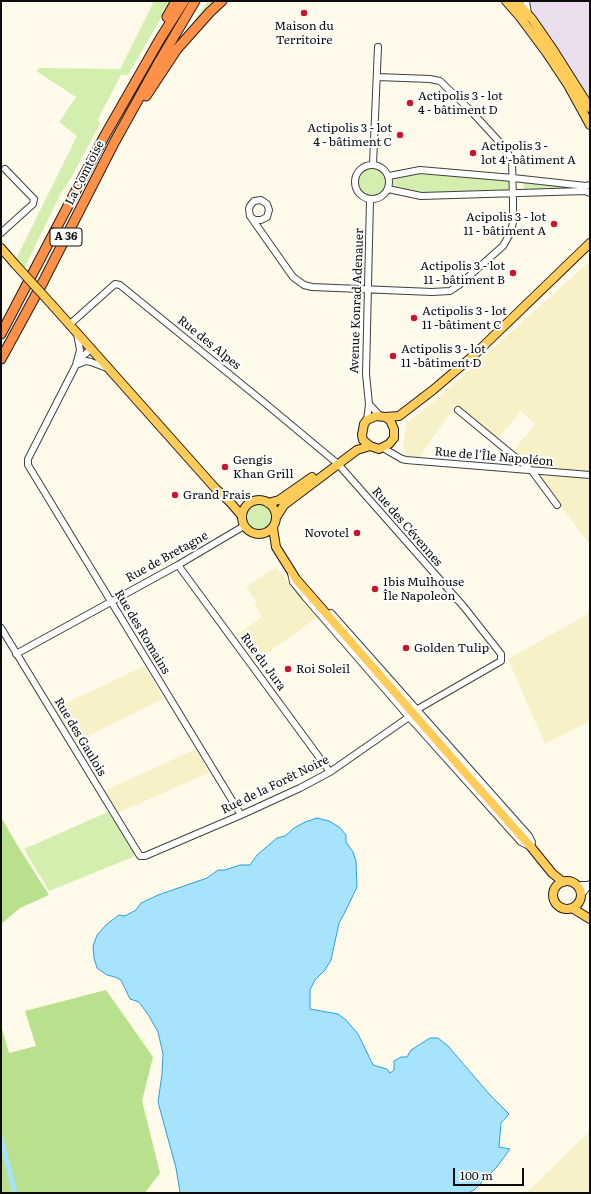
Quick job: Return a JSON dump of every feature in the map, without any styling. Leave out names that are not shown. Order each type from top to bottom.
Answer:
[{"type":"highway","points":[[160,39],[166,20],[176,1]]},
{"type":"highway","name":"La Comtoise","points":[[1,334],[104,137],[160,39],[184,1]]},
{"type":"highway","name":"La Comtoise","points":[[1,359],[159,62],[195,1]]},
{"type":"highway","points":[[131,114],[152,89],[178,49],[194,29],[222,1]]},
{"type":"highway","points":[[1,323],[10,316]]},
{"type":"main road","points":[[506,1],[546,52],[571,90],[590,124]]},
{"type":"main road","points":[[516,1],[552,48],[590,108]]},
{"type":"main road","points":[[394,429],[399,416],[433,390],[474,354],[590,243]]},
{"type":"main road","points":[[1,248],[215,488],[229,501],[242,516],[244,526],[252,532],[261,534],[276,548],[291,573],[312,598],[552,872],[563,882]]},
{"type":"main road","points":[[276,516],[284,505],[336,463],[354,446],[362,435],[364,424],[367,420],[376,416],[399,416]]},
{"type":"main road","points":[[362,435],[366,443],[379,449],[392,442],[394,438],[393,424],[383,416]]},
{"type":"main road","points":[[268,503],[279,500],[357,450],[370,446]]},
{"type":"main road","points":[[242,516],[246,506],[259,500],[268,503],[274,508],[276,522],[270,531],[261,534]]},
{"type":"main road","points":[[229,501],[250,503]]},
{"type":"main road","points":[[273,528],[276,548]]},
{"type":"main road","points":[[552,872],[555,888],[553,895],[555,903],[561,908],[567,909],[577,902]]},
{"type":"main road","points":[[555,888],[563,882],[569,882],[576,885],[579,889],[577,902],[587,917]]},
{"type":"street","points":[[526,1],[528,16]]},
{"type":"street","points":[[373,164],[378,47]]},
{"type":"street","points":[[252,218],[255,220],[261,220],[267,217],[269,210],[267,204],[261,200],[254,201],[250,206],[249,212],[252,218],[290,274],[304,285],[312,287],[369,290],[450,291],[460,285],[503,246],[508,240],[513,222],[512,160],[504,147],[471,111],[440,81],[430,79],[377,77]]},
{"type":"street","points":[[373,164],[383,168],[389,176],[390,184],[388,189],[381,197],[370,199],[365,197],[357,190],[356,179],[361,169],[365,166],[373,164]]},
{"type":"street","points":[[1,233],[33,204],[34,199],[5,169]]},
{"type":"street","points":[[389,176],[420,170],[590,186]]},
{"type":"street","points":[[388,189],[421,196],[590,193]]},
{"type":"street","name":"Avenue Konrad Adenauer","points":[[367,420],[369,404],[366,374],[370,199]]},
{"type":"street","points":[[261,220],[261,232]]},
{"type":"street","name":"Rue des Alpes","points":[[69,325],[115,284],[120,285],[336,463]]},
{"type":"street","points":[[76,363],[80,346],[77,333]]},
{"type":"street","points":[[76,363],[91,349]]},
{"type":"street","points":[[76,363],[91,362],[108,368]]},
{"type":"street","name":"Rue des Romains","points":[[76,363],[28,459],[28,465],[240,815]]},
{"type":"street","points":[[369,404],[383,416]]},
{"type":"street","points":[[458,410],[532,470],[557,505]]},
{"type":"street","points":[[392,442],[398,456]]},
{"type":"street","name":"Rue de l'Île Napoléon","points":[[383,448],[406,460],[590,475]]},
{"type":"street","name":"Rue des Cévennes","points":[[336,463],[464,607],[501,654],[500,661],[416,710]]},
{"type":"street","name":"Rue de Bretagne","points":[[16,654],[178,565],[244,526]]},
{"type":"street","name":"Rue du Jura","points":[[178,565],[330,772]]},
{"type":"street","points":[[291,573],[293,582],[304,597],[409,717],[521,842],[531,847],[532,842],[529,836],[324,606],[318,600],[312,598]]},
{"type":"street","name":"Rue des Gaulois","points":[[1,628],[140,856]]},
{"type":"street","name":"Rue de la Forêt Noire","points":[[140,856],[145,856],[300,788],[330,772],[409,717]]},
{"type":"street","points":[[576,885],[589,884]]},
{"type":"street","points":[[577,902],[589,884]]},
{"type":"shaded area","points":[[522,1],[590,1],[590,100],[559,50]]},
{"type":"shaded area","points":[[590,261],[590,545],[531,467],[513,451],[535,424],[521,411],[498,439],[455,406],[419,458],[408,457],[403,444],[407,423],[439,397]]},
{"type":"shaded area","points":[[276,567],[318,617],[255,662],[236,636],[262,617],[254,604],[257,602],[246,587]]},
{"type":"shaded area","points":[[590,611],[590,721],[545,744],[508,659],[581,618]]},
{"type":"shaded area","points":[[144,666],[163,699],[76,742],[54,709]]},
{"type":"shaded area","points":[[196,749],[209,773],[118,813],[104,791]]},
{"type":"shaded area","points":[[590,1131],[590,1193],[526,1193]]},
{"type":"green space","points":[[154,1],[171,1],[128,75],[121,75],[98,119],[100,124],[71,178],[61,193],[24,269],[16,259],[77,136],[59,122],[76,97],[36,71],[39,68],[120,69]]},
{"type":"green space","points":[[208,1],[218,1],[186,33]]},
{"type":"green space","points":[[372,168],[382,172],[386,182],[382,192],[372,196],[362,192],[358,182],[362,172]]},
{"type":"green space","points":[[423,173],[507,181],[509,182],[509,190],[507,192],[421,194],[395,188],[392,184],[394,179]]},
{"type":"green space","points":[[525,182],[584,188],[523,190]]},
{"type":"green space","points":[[260,503],[270,507],[274,517],[270,527],[260,531],[250,527],[246,517],[250,507]]},
{"type":"green space","points":[[108,812],[135,854],[133,857],[49,891],[24,849]]},
{"type":"green space","points":[[1,817],[49,895],[20,908],[1,924]]},
{"type":"green space","points":[[106,990],[153,1057],[142,1101],[160,1173],[145,1193],[1,1193],[1,1025],[9,1053],[36,1046],[25,1011]]},
{"type":"water","points":[[317,818],[329,821],[339,827],[346,835],[346,842],[353,852],[356,861],[357,887],[339,923],[331,960],[325,970],[315,980],[310,990],[310,1009],[338,1014],[346,1020],[358,1034],[373,1065],[387,1069],[390,1073],[394,1070],[394,1061],[401,1057],[407,1057],[411,1050],[430,1038],[438,1038],[448,1046],[490,1095],[509,1114],[501,1123],[499,1147],[510,1149],[496,1168],[474,1190],[468,1193],[178,1193],[180,1192],[176,1168],[158,1102],[163,1054],[158,1032],[139,1002],[130,999],[121,980],[107,975],[97,968],[93,946],[97,935],[107,924],[119,915],[125,916],[136,910],[141,903],[158,895],[207,878],[218,870],[225,870],[240,865],[250,865],[257,855],[277,838],[285,836],[294,828],[305,822]]},
{"type":"waterway","points":[[1,1139],[15,1193]]},
{"type":"place","name":"Maison du Territoire","points":[[304,13]]},
{"type":"place","name":"Actipolis 3 - lot 4 - bâtiment D","points":[[410,103]]},
{"type":"place","name":"Actipolis 3 - lot 4 - bâtiment C","points":[[400,135]]},
{"type":"place","name":"Actipolis 3 - lot 4 -bâtiment A","points":[[473,153]]},
{"type":"place","name":"Acipolis 3 - lot 11 - bâtiment A","points":[[554,224]]},
{"type":"place","name":"Actipolis 3 - lot 11 - bâtiment B","points":[[513,273]]},
{"type":"place","name":"Actipolis 3 - lot 11 -bâtiment C","points":[[414,318]]},
{"type":"place","name":"Actipolis 3 - lot 11 -bâtiment D","points":[[393,356]]},
{"type":"place","name":"Gengis Khan Grill","points":[[225,467]]},
{"type":"place","name":"Grand Frais","points":[[175,495]]},
{"type":"place","name":"Novotel","points":[[357,533]]},
{"type":"place","name":"Ibis Mulhouse Île Napoleon","points":[[375,589]]},
{"type":"place","name":"Golden Tulip","points":[[406,648]]},
{"type":"place","name":"Roi Soleil","points":[[288,669]]}]
